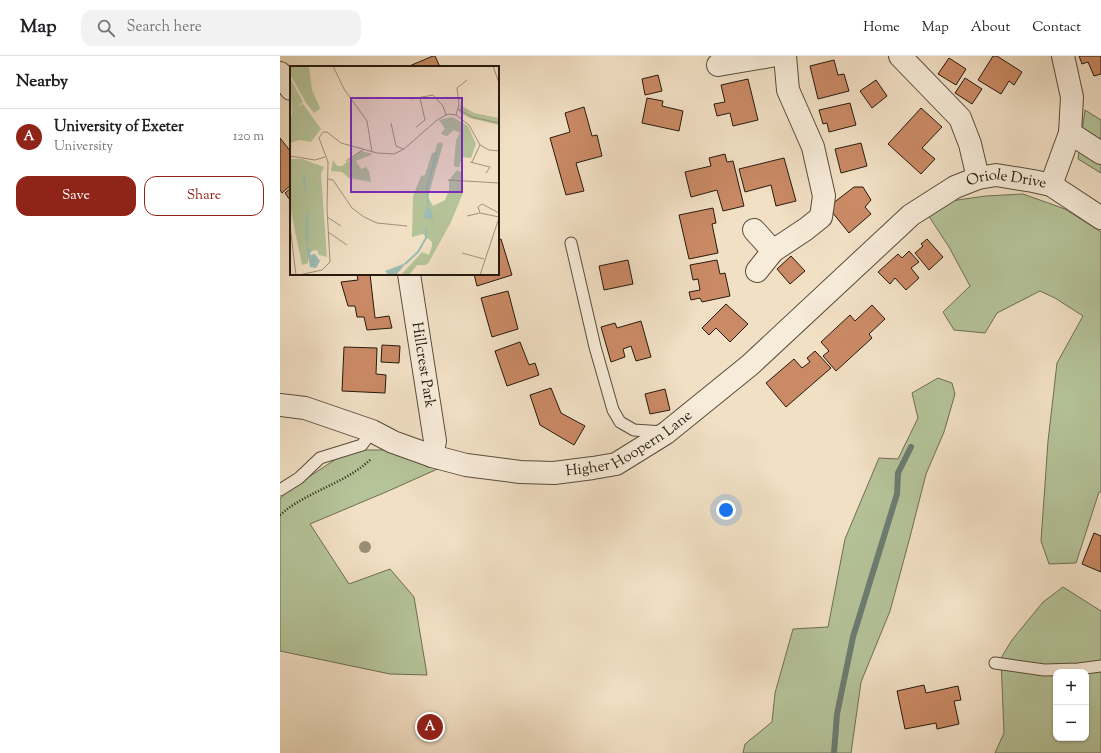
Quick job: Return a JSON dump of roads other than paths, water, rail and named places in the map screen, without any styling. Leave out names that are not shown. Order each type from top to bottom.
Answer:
[{"type":"street","points":[[718,65],[771,56]]},
{"type":"street","points":[[757,270],[773,251],[821,217],[824,196],[813,146],[788,90],[785,56]]},
{"type":"street","points":[[900,56],[960,118],[970,144],[978,178]]},
{"type":"street","points":[[1051,185],[1070,134],[1072,97],[1063,56]]},
{"type":"street","points":[[280,73],[290,88]]},
{"type":"street","points":[[1070,134],[1101,153]]},
{"type":"street","name":"Oriole Drive","points":[[911,215],[955,187],[978,178],[996,175],[1051,185],[1101,218]]},
{"type":"street","name":"Higher Hoopern Lane","points":[[280,405],[305,408],[432,456],[466,465],[497,470],[554,473],[616,464],[666,433],[750,365],[911,215]]},
{"type":"street","points":[[754,230],[773,251]]},
{"type":"street","name":"Hillcrest Park","points":[[409,275],[435,441],[432,456]]},
{"type":"lane","points":[[571,243],[595,347],[613,410],[620,422],[634,430],[666,433]]},
{"type":"lane","points":[[280,490],[299,478],[320,458],[362,445],[381,436]]},
{"type":"lane","points":[[995,662],[1044,670],[1078,669],[1101,666]]},
{"type":"waterway","points":[[834,753],[837,714],[853,637],[897,494],[898,473],[911,447]]},
{"type":"place","name":"University of Exeter","points":[[430,727]]}]
